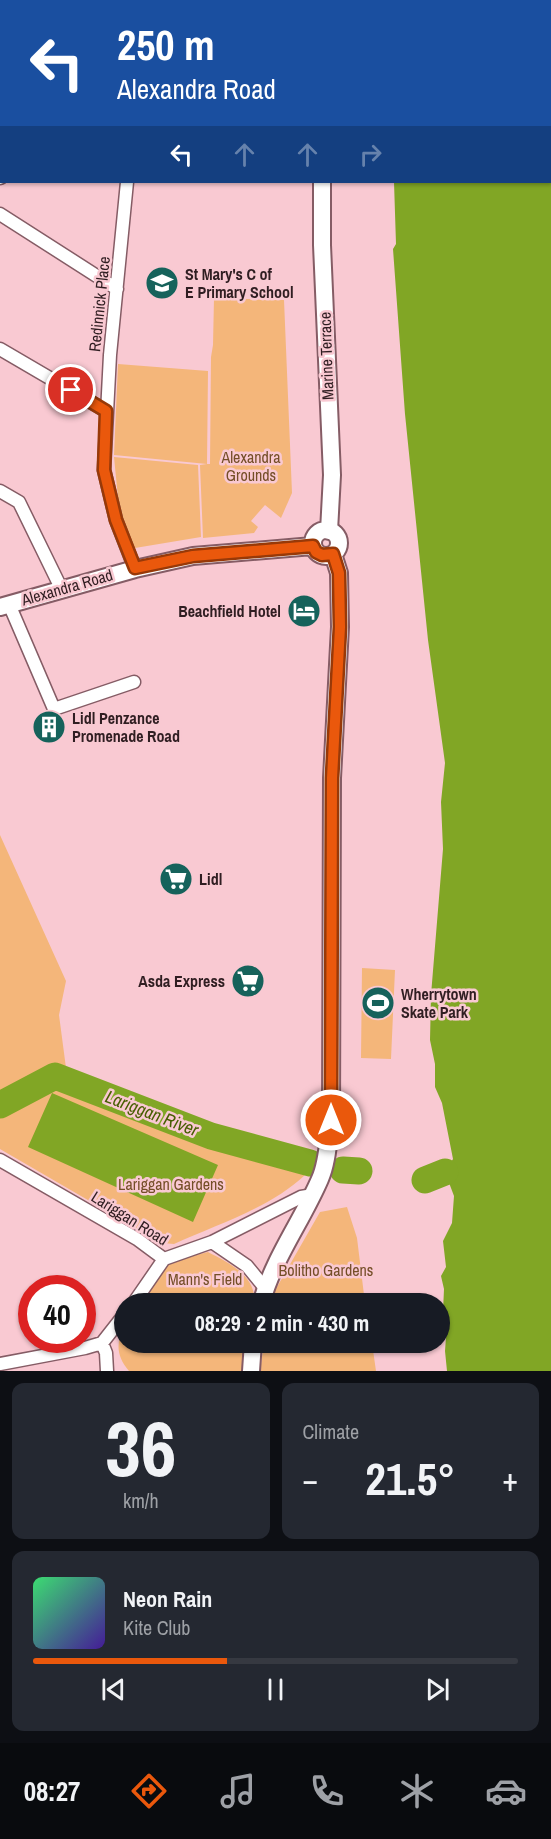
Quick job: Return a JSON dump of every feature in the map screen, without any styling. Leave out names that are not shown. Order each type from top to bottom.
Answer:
[{"type":"street","name":"Redinnick Place","points":[[127,183],[106,411],[104,470],[116,520],[135,568]]},
{"type":"street","name":"Marine Terrace","points":[[322,183],[322,245],[332,475],[329,531]]},
{"type":"street","points":[[0,214],[117,289]]},
{"type":"street","points":[[0,349],[106,411]]},
{"type":"street","points":[[0,491],[19,502],[61,588]]},
{"type":"street","points":[[329,531],[336,535],[338,540],[338,548],[333,554],[321,555],[313,546],[317,533],[329,531]]},
{"type":"street","name":"Alexandra Road","points":[[4,606],[135,568],[193,556],[313,546]]},
{"type":"street","points":[[264,1293],[321,1177],[331,1120],[332,778],[340,627],[339,573],[333,554]]},
{"type":"street","points":[[4,606],[54,710],[134,682]]},
{"type":"street","name":"Lariggan Road","points":[[0,1160],[137,1239],[164,1259],[212,1242],[292,1201],[312,1195]]},
{"type":"street","points":[[212,1242],[247,1266],[261,1293]]},
{"type":"street","points":[[141,1293],[164,1259]]},
{"type":"street","points":[[0,1364],[102,1343],[114,1328]]},
{"type":"street","points":[[102,1343],[106,1353],[107,1371]]},
{"type":"street","points":[[251,1371],[252,1353]]},
{"type":"green space","name":"Alexandra Grounds","points":[[214,298],[284,300],[292,493],[281,518],[265,505],[251,521],[258,527],[254,533],[203,538],[200,465],[210,464]]},
{"type":"green space","points":[[118,364],[208,371],[207,464],[114,455]]},
{"type":"green space","points":[[114,457],[198,465],[201,537],[135,548],[120,518]]},
{"type":"green space","name":"Lariggan Gardens","points":[[0,835],[66,981],[59,1015],[68,1083],[210,1139],[284,1161],[305,1175],[291,1187],[260,1206],[174,1244],[162,1243],[0,1149]]},
{"type":"green space","name":"Wherrytown Skate Park","points":[[362,968],[395,970],[391,1059],[361,1058]]},
{"type":"green space","name":"Bolitho Gardens","points":[[347,1207],[357,1238],[364,1293],[274,1293],[320,1212]]},
{"type":"green space","name":"Mann's Field","points":[[208,1252],[240,1272],[251,1285],[254,1293],[148,1293],[169,1262]]},
{"type":"green space","points":[[120,1353],[248,1353],[246,1371],[129,1371]]},
{"type":"green space","points":[[263,1353],[373,1353],[376,1371],[260,1371]]},
{"type":"shaded area","points":[[394,183],[551,183],[551,1371],[447,1371],[445,1353],[450,1353],[450,1293],[444,1293],[441,1276],[446,1267],[443,1241],[452,1223],[454,1196],[445,1172],[453,1159],[442,1103],[435,1087],[435,1064],[430,1040],[431,995],[443,849],[441,802],[445,763],[428,640],[405,414],[393,249],[396,244]]},
{"type":"shaded area","points":[[52,1093],[218,1165],[193,1222],[28,1147]]},
{"type":"waterway","name":"Lariggan River","points":[[0,1105],[55,1076],[211,1136],[310,1163]]},
{"type":"waterway","name":"Lariggan River","points":[[343,1170],[359,1171]]},
{"type":"waterway","name":"Lariggan River","points":[[425,1180],[445,1172]]},
{"type":"place","name":"St Mary's C of E Primary School","points":[[162,283]]},
{"type":"place","name":"Beachfield Hotel","points":[[304,611]]},
{"type":"place","name":"Lidl Penzance Promenade Road","points":[[49,727]]},
{"type":"place","name":"Lidl","points":[[176,879]]},
{"type":"place","name":"Asda Express","points":[[248,981]]},
{"type":"place","name":"Wherrytown Skate Park","points":[[378,1003]]},
{"type":"route","points":[[71,390],[106,411],[104,470],[116,520],[135,568],[193,556],[313,546],[319,554],[328,556],[333,554],[339,573],[340,627],[332,778],[331,1120]]}]
